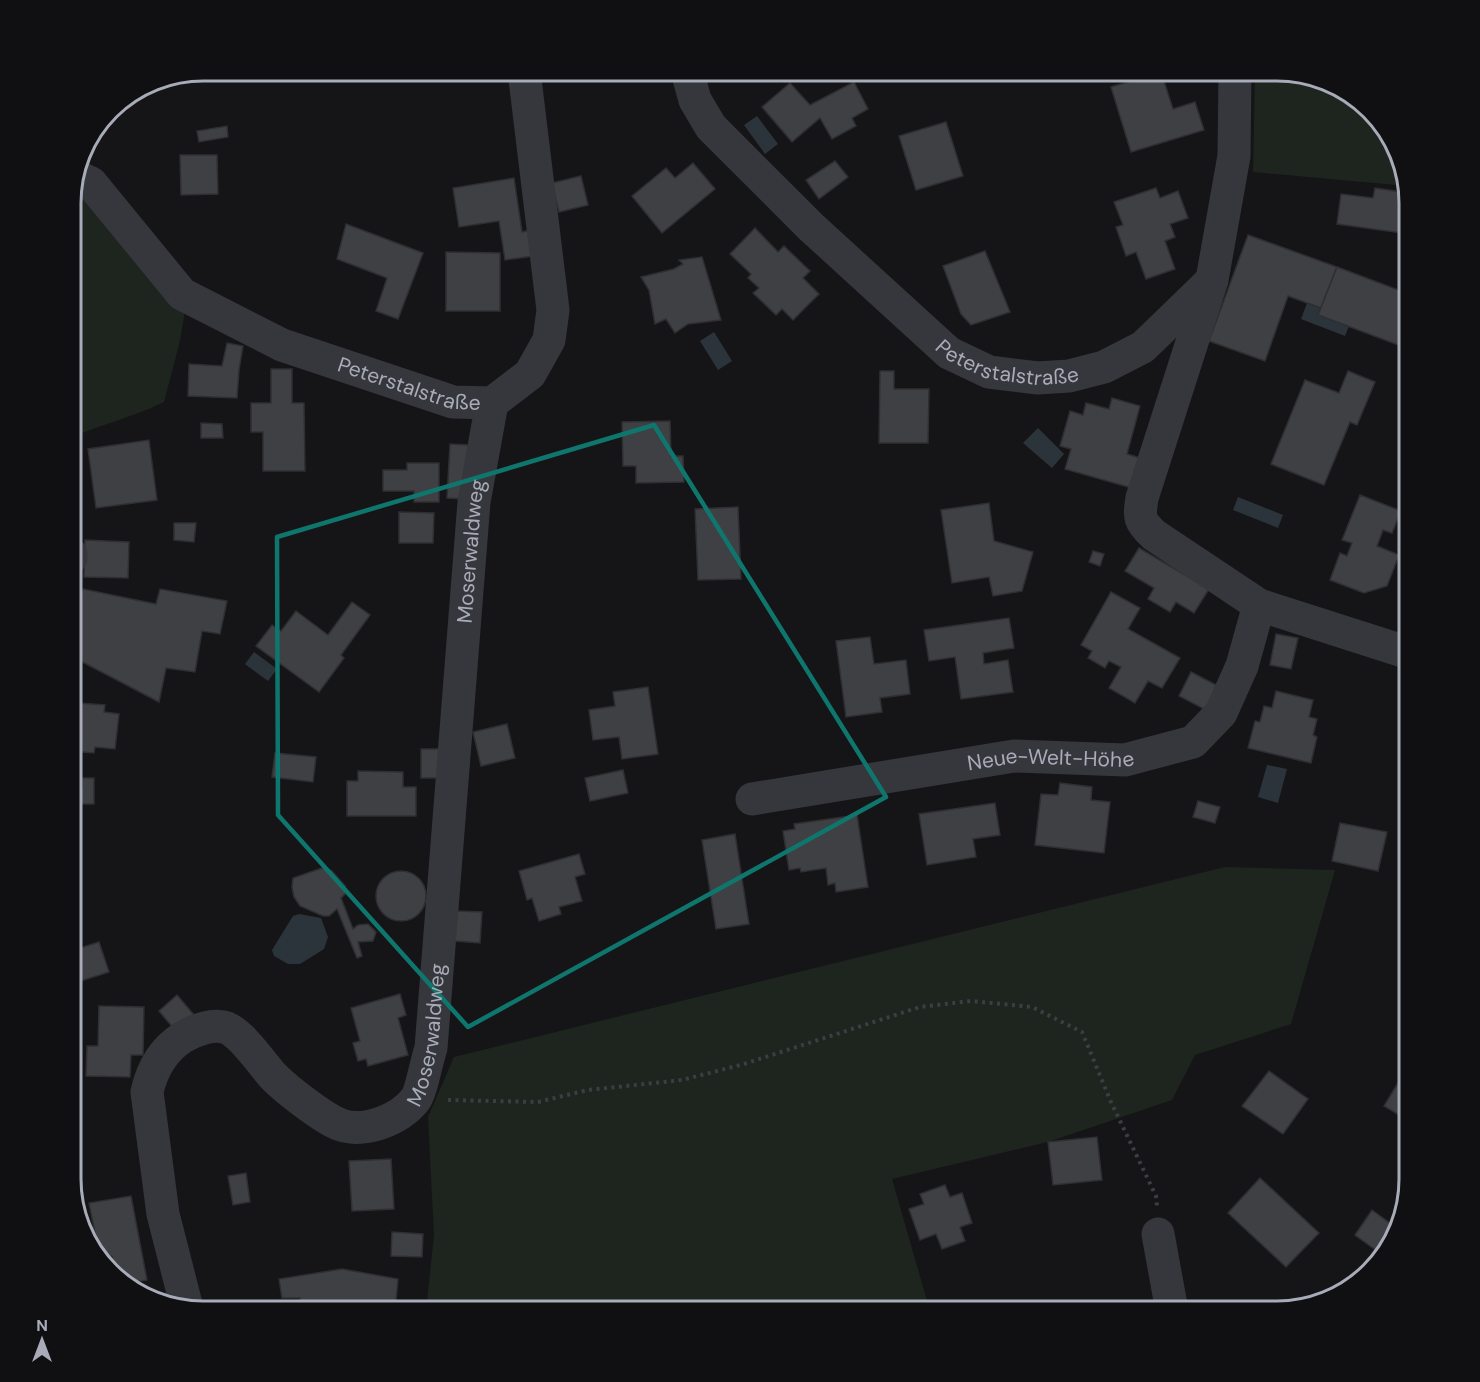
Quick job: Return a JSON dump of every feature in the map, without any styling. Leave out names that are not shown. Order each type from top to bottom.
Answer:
[{"type":"street","name":"Peterstalstraße","points":[[83,179],[91,183],[182,294],[282,345],[453,402],[492,403],[530,374],[549,340],[553,310],[525,81]]},
{"type":"street","name":"Peterstalstraße","points":[[690,81],[695,100],[711,127],[811,227],[949,352],[989,372],[1048,377],[1069,376],[1104,367],[1143,346],[1212,280]]},
{"type":"street","points":[[1235,81],[1234,156],[1212,280],[1142,498],[1140,513],[1142,524],[1154,535],[1259,605],[1399,650]]},
{"type":"street","name":"Moserwaldweg","points":[[184,1300],[163,1214],[147,1092],[150,1077],[161,1057],[180,1039],[202,1028],[225,1027],[235,1034],[276,1079],[327,1118],[342,1126],[365,1127],[389,1121],[416,1100],[431,1048],[474,502],[492,403]]},
{"type":"street","name":"Neue-Welt-Höhe","points":[[752,799],[1014,756],[1125,760],[1194,742],[1221,713],[1242,666],[1259,605]]},
{"type":"street","points":[[1158,1234],[1170,1301]]},
{"type":"path","points":[[416,1100],[538,1102],[588,1090],[682,1080],[744,1064],[920,1007],[971,1001],[1032,1007],[1082,1032],[1111,1102],[1156,1196],[1158,1234]]},
{"type":"highlighted area","points":[[654,425],[886,797],[468,1027],[278,815],[277,537]]},
{"type":"shaded area","points":[[1255,81],[1293,82],[1324,90],[1338,97],[1363,117],[1383,142],[1390,156],[1398,185],[1253,172]]},
{"type":"shaded area","points":[[757,116],[778,144],[765,154],[744,125]]},
{"type":"shaded area","points":[[81,195],[185,311],[180,341],[164,402],[81,434]]},
{"type":"shaded area","points":[[1307,303],[1321,308],[1319,315],[1349,326],[1345,336],[1301,319]]},
{"type":"shaded area","points":[[714,332],[732,361],[718,370],[700,341]]},
{"type":"shaded area","points":[[1038,428],[1064,454],[1052,468],[1023,443]]},
{"type":"shaded area","points":[[1238,497],[1283,515],[1278,528],[1233,510]]},
{"type":"shaded area","points":[[254,652],[277,669],[268,681],[245,664]]},
{"type":"shaded area","points":[[1267,765],[1287,769],[1278,803],[1258,797]]},
{"type":"shaded area","points":[[1225,867],[1335,870],[1291,1024],[1195,1055],[1172,1100],[1048,1142],[892,1179],[927,1301],[427,1301],[434,1235],[428,1117],[454,1057]]},
{"type":"shaded area","points":[[299,914],[321,918],[328,937],[324,949],[300,964],[288,964],[274,956],[272,950],[293,916]]},
{"type":"building","points":[[1131,81],[1164,81],[1173,109],[1195,102],[1204,130],[1131,152],[1111,87]]},
{"type":"building","points":[[854,82],[868,109],[852,118],[856,126],[832,139],[820,118],[792,142],[762,107],[790,83],[810,105]]},
{"type":"building","points":[[946,122],[963,176],[916,190],[899,136]]},
{"type":"building","points":[[227,126],[228,137],[199,142],[197,131]]},
{"type":"building","points":[[180,155],[217,155],[218,194],[181,195]]},
{"type":"building","points":[[835,161],[848,177],[819,199],[806,180]]},
{"type":"building","points":[[693,163],[715,189],[662,233],[632,196],[666,168],[675,178]]},
{"type":"building","points":[[581,176],[588,205],[559,212],[552,183]]},
{"type":"building","points":[[514,178],[522,232],[530,230],[534,256],[505,260],[499,221],[459,227],[453,188]]},
{"type":"building","points":[[1156,188],[1160,198],[1178,191],[1188,218],[1170,224],[1175,237],[1165,241],[1175,269],[1146,279],[1136,252],[1126,256],[1116,227],[1123,225],[1114,202]]},
{"type":"building","points":[[1375,188],[1399,192],[1399,233],[1337,224],[1341,194],[1373,198]]},
{"type":"building","points":[[346,224],[423,253],[398,319],[376,311],[387,278],[337,259]]},
{"type":"building","points":[[755,228],[778,252],[784,246],[810,271],[803,278],[819,294],[793,320],[782,309],[776,315],[753,293],[759,288],[748,278],[751,274],[730,254]]},
{"type":"building","points":[[1248,235],[1337,267],[1321,308],[1288,296],[1265,361],[1209,341]]},
{"type":"building","points":[[985,251],[1010,312],[971,325],[961,314],[943,266]]},
{"type":"building","points":[[446,252],[500,253],[500,311],[446,311]]},
{"type":"building","points":[[702,257],[721,320],[688,324],[675,333],[666,319],[655,324],[649,290],[641,277],[674,269],[683,264],[679,260]]},
{"type":"building","points":[[1337,267],[1399,290],[1399,345],[1318,315]]},
{"type":"building","points":[[227,343],[243,346],[237,398],[188,396],[189,364],[222,366]]},
{"type":"building","points":[[271,369],[292,369],[292,403],[304,403],[305,471],[263,471],[263,432],[251,432],[251,403],[271,403]]},
{"type":"building","points":[[880,371],[894,371],[894,389],[929,389],[928,443],[879,443]]},
{"type":"building","points":[[1348,371],[1375,382],[1357,425],[1350,422],[1324,485],[1271,464],[1305,380],[1339,393]]},
{"type":"building","points":[[1112,398],[1140,406],[1127,454],[1140,458],[1132,488],[1065,469],[1071,449],[1060,446],[1070,411],[1083,415],[1086,403],[1109,409]]},
{"type":"building","points":[[670,421],[671,456],[683,456],[684,482],[636,483],[636,466],[623,466],[622,422]]},
{"type":"building","points":[[201,423],[222,424],[223,438],[201,438]]},
{"type":"building","points":[[149,440],[157,500],[96,508],[88,449]]},
{"type":"building","points":[[450,444],[468,445],[465,499],[447,498]]},
{"type":"building","points":[[407,463],[439,463],[439,502],[414,502],[414,491],[383,491],[383,470],[407,470]]},
{"type":"building","points":[[1360,495],[1399,510],[1392,533],[1383,530],[1377,546],[1399,555],[1387,586],[1364,593],[1330,580],[1340,553],[1347,556],[1352,543],[1342,540]]},
{"type":"building","points":[[989,503],[994,541],[1033,552],[1022,591],[993,596],[989,577],[952,583],[941,510]]},
{"type":"building","points":[[738,507],[741,579],[698,580],[695,509]]},
{"type":"building","points":[[399,512],[434,513],[433,543],[399,543]]},
{"type":"building","points":[[174,523],[196,523],[194,542],[174,540]]},
{"type":"building","points":[[85,540],[129,542],[128,578],[84,577]]},
{"type":"building","points":[[1139,548],[1209,589],[1194,613],[1176,602],[1170,612],[1148,599],[1154,588],[1125,571]]},
{"type":"building","points":[[1093,551],[1104,554],[1100,566],[1089,562]]},
{"type":"building","points":[[83,589],[156,604],[160,589],[227,601],[220,634],[202,631],[195,672],[166,668],[159,702],[81,661],[81,594]]},
{"type":"building","points":[[1111,592],[1140,608],[1128,629],[1180,658],[1162,688],[1148,681],[1135,703],[1109,688],[1121,667],[1109,661],[1105,668],[1088,658],[1092,651],[1081,645]]},
{"type":"building","points":[[352,602],[370,615],[341,655],[344,658],[319,692],[256,646],[272,625],[281,631],[296,611],[328,635]]},
{"type":"building","points":[[1009,618],[1014,648],[983,653],[984,664],[1008,660],[1013,692],[961,699],[955,657],[929,661],[924,630]]},
{"type":"building","points":[[1276,634],[1298,638],[1291,669],[1270,665]]},
{"type":"building","points":[[870,637],[874,664],[906,660],[910,694],[880,698],[882,712],[846,717],[836,641]]},
{"type":"building","points":[[1191,672],[1222,688],[1210,712],[1179,696]]},
{"type":"building","points":[[648,687],[658,754],[622,759],[619,737],[593,740],[589,710],[615,706],[613,692]]},
{"type":"building","points":[[1276,691],[1313,700],[1309,717],[1317,719],[1313,735],[1317,737],[1311,763],[1248,748],[1255,721],[1260,722],[1264,706],[1272,708]]},
{"type":"building","points":[[81,703],[105,705],[104,712],[119,714],[115,749],[95,747],[94,753],[81,752]]},
{"type":"building","points":[[507,724],[515,758],[481,766],[473,732]]},
{"type":"building","points":[[421,749],[446,749],[445,778],[421,778]]},
{"type":"building","points":[[275,753],[316,757],[313,782],[272,777]]},
{"type":"building","points":[[623,770],[628,793],[590,801],[585,778]]},
{"type":"building","points":[[358,771],[403,772],[403,787],[416,787],[416,816],[347,816],[347,781],[358,781]]},
{"type":"building","points":[[82,778],[94,778],[94,804],[81,804]]},
{"type":"building","points":[[1060,783],[1092,787],[1091,800],[1110,802],[1104,853],[1035,845],[1041,794],[1058,795]]},
{"type":"building","points":[[1198,801],[1220,807],[1215,823],[1193,817]]},
{"type":"building","points":[[995,803],[1000,835],[973,839],[976,857],[927,865],[919,814]]},
{"type":"building","points":[[857,815],[868,887],[836,892],[835,883],[828,885],[826,868],[801,872],[800,868],[789,870],[783,831],[795,829],[794,824]]},
{"type":"building","points":[[1340,823],[1387,832],[1378,871],[1332,861]]},
{"type":"building","points":[[735,834],[749,924],[716,929],[702,840]]},
{"type":"building","points":[[579,854],[585,874],[575,877],[582,901],[559,907],[561,914],[539,921],[532,898],[527,900],[519,871]]},
{"type":"building","points":[[322,868],[332,871],[345,886],[347,892],[341,898],[353,929],[358,925],[368,924],[376,932],[373,941],[358,942],[362,956],[357,958],[337,909],[329,916],[323,916],[300,906],[294,897],[293,878]]},
{"type":"building","points":[[396,871],[406,871],[419,878],[426,891],[426,901],[419,914],[406,921],[396,921],[387,917],[380,910],[376,901],[376,891],[380,882],[387,875]]},
{"type":"building","points":[[456,911],[482,912],[480,943],[455,941]]},
{"type":"building","points":[[99,942],[109,972],[81,981],[81,948]]},
{"type":"building","points":[[400,994],[406,1015],[398,1018],[408,1055],[368,1066],[366,1059],[358,1061],[353,1043],[360,1041],[351,1008]]},
{"type":"building","points":[[177,995],[194,1015],[175,1030],[159,1011]]},
{"type":"building","points":[[99,1006],[144,1007],[143,1055],[131,1055],[130,1077],[86,1076],[87,1046],[98,1046]]},
{"type":"building","points":[[1269,1071],[1308,1099],[1283,1134],[1242,1106]]},
{"type":"building","points":[[1399,1081],[1399,1115],[1384,1106]]},
{"type":"building","points":[[1097,1137],[1102,1180],[1053,1185],[1048,1142]]},
{"type":"building","points":[[391,1159],[394,1209],[352,1211],[349,1161]]},
{"type":"building","points":[[246,1173],[250,1202],[233,1205],[228,1176]]},
{"type":"building","points":[[1260,1178],[1319,1233],[1286,1267],[1228,1213]]},
{"type":"building","points":[[945,1185],[950,1197],[962,1193],[972,1223],[960,1227],[965,1241],[942,1249],[936,1234],[920,1240],[909,1209],[924,1204],[920,1194]]},
{"type":"building","points":[[131,1196],[147,1280],[135,1280],[117,1265],[112,1256],[106,1253],[96,1238],[89,1203]]},
{"type":"building","points":[[1372,1210],[1391,1224],[1376,1250],[1355,1235]]},
{"type":"building","points":[[392,1232],[423,1234],[422,1257],[391,1256]]},
{"type":"building","points":[[342,1269],[398,1279],[396,1301],[300,1301],[300,1298],[282,1298],[279,1279]]}]
